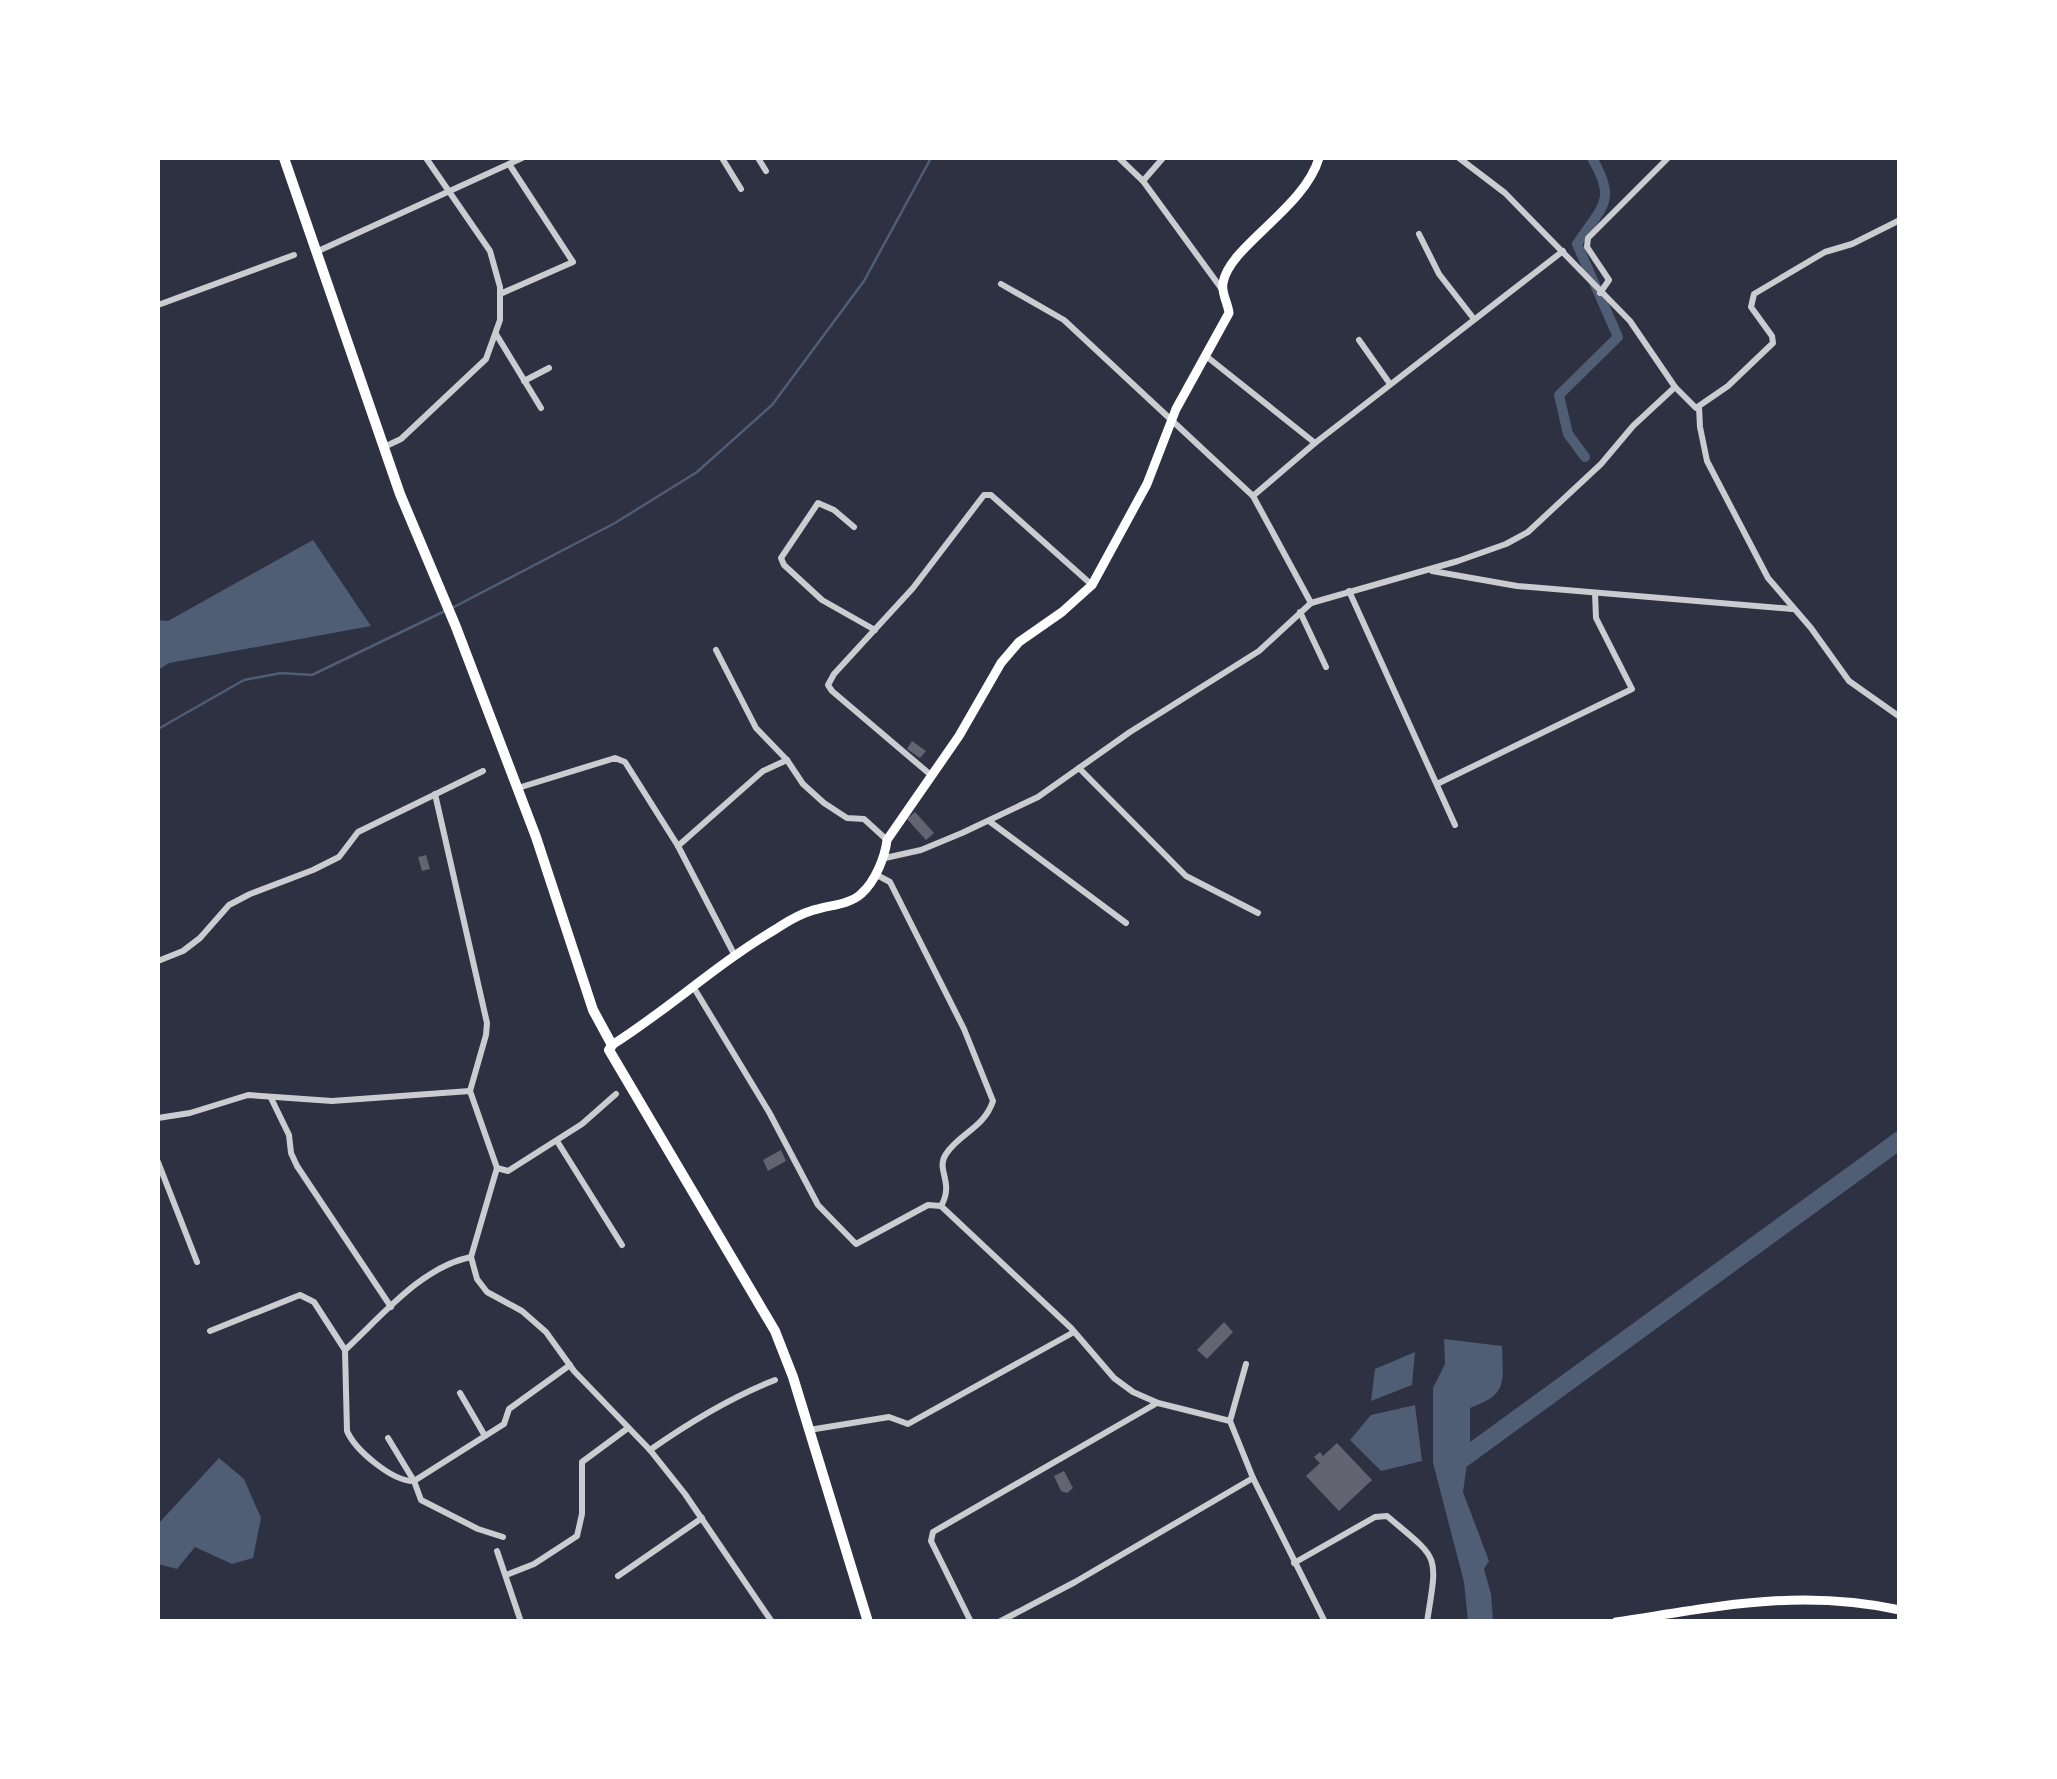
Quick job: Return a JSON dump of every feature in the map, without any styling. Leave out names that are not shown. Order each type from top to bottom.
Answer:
[{"type":"highway","points":[[284,158],[384,447],[536,837],[593,1010],[612,1045],[609,1050],[774,1331],[810,1430],[868,1622]]},
{"type":"main road","points":[[612,1045],[694,988],[734,954],[799,916],[859,897],[885,858],[887,840],[932,776],[1000,663],[1019,642],[1092,585],[1147,484],[1172,420],[1229,313],[1222,288],[1234,260],[1283,214],[1307,184],[1318,158]]},
{"type":"main road","points":[[1616,1622],[1770,1600],[1827,1598],[1900,1610]]},
{"type":"street","points":[[384,447],[401,439],[486,359],[500,320],[500,294],[490,251],[426,158]]},
{"type":"street","points":[[316,252],[522,158]]},
{"type":"street","points":[[722,158],[741,189]]},
{"type":"street","points":[[758,158],[766,172]]},
{"type":"street","points":[[1118,158],[1143,181],[1222,288]]},
{"type":"street","points":[[1143,181],[1164,158]]},
{"type":"street","points":[[1459,158],[1504,193],[1630,321],[1692,408],[1728,386],[1773,343],[1750,307],[1754,294],[1825,252],[1852,244],[1900,220]]},
{"type":"street","points":[[1600,293],[1609,280],[1587,247],[1588,238],[1668,158]]},
{"type":"street","points":[[500,294],[573,262],[509,164]]},
{"type":"street","points":[[1419,234],[1439,274],[1474,319]]},
{"type":"street","points":[[1253,496],[1315,443],[1563,251]]},
{"type":"street","points":[[158,305],[294,255]]},
{"type":"street","points":[[1001,284],[1064,320],[1253,496],[1311,603]]},
{"type":"street","points":[[496,332],[541,408]]},
{"type":"street","points":[[1359,340],[1390,384]]},
{"type":"street","points":[[1206,356],[1315,443]]},
{"type":"street","points":[[524,381],[549,368]]},
{"type":"street","points":[[885,858],[921,850],[1038,797],[1130,732],[1259,652],[1311,603],[1430,570],[1506,544],[1528,532],[1602,464],[1633,426],[1675,387]]},
{"type":"street","points":[[1699,407],[1703,446],[1713,474],[1768,578],[1849,681],[1900,717]]},
{"type":"street","points":[[932,776],[828,684],[834,674],[913,588],[988,494],[1092,585]]},
{"type":"street","points":[[854,527],[834,510],[818,504],[781,558],[822,600],[874,630]]},
{"type":"street","points":[[1430,570],[1517,586],[1794,610]]},
{"type":"street","points":[[1349,591],[1455,825]]},
{"type":"street","points":[[1437,784],[1632,689],[1596,618],[1595,593]]},
{"type":"street","points":[[1300,612],[1326,667]]},
{"type":"street","points":[[716,650],[756,728],[787,760],[802,784],[847,818],[864,818],[887,840]]},
{"type":"street","points":[[516,788],[618,758],[627,764],[678,846],[734,954]]},
{"type":"street","points":[[678,846],[763,771],[787,760]]},
{"type":"street","points":[[1079,768],[1186,876],[1258,913]]},
{"type":"street","points":[[158,961],[200,938],[229,905],[326,864],[339,857],[358,832],[483,770]]},
{"type":"street","points":[[435,794],[486,1023],[470,1091],[496,1168],[471,1257],[477,1279],[484,1289],[522,1311],[546,1332],[570,1365],[650,1450],[702,1518],[772,1622]]},
{"type":"street","points":[[990,822],[1126,923]]},
{"type":"street","points":[[874,874],[890,882],[964,1029],[993,1101],[977,1128],[945,1155],[942,1169],[948,1183],[947,1196],[941,1206]]},
{"type":"street","points":[[694,988],[770,1112],[818,1205],[856,1244],[928,1205],[941,1206],[1074,1332],[1114,1378],[1135,1394],[1230,1421]]},
{"type":"street","points":[[158,1118],[190,1113],[236,1096],[332,1101],[470,1091]]},
{"type":"street","points":[[496,1168],[511,1170],[582,1124],[616,1094]]},
{"type":"street","points":[[271,1098],[288,1135],[290,1154],[392,1307]]},
{"type":"street","points":[[557,1141],[622,1246]]},
{"type":"street","points":[[158,1162],[198,1262]]},
{"type":"street","points":[[345,1350],[429,1276],[452,1262],[471,1257]]},
{"type":"street","points":[[210,1330],[300,1295],[314,1302],[345,1350],[348,1434],[400,1480],[414,1481],[504,1424],[508,1409],[570,1365]]},
{"type":"street","points":[[810,1430],[889,1418],[908,1424],[1074,1332]]},
{"type":"street","points":[[1246,1364],[1230,1421],[1253,1478],[1326,1622]]},
{"type":"street","points":[[650,1450],[707,1411],[775,1380]]},
{"type":"street","points":[[460,1393],[485,1436]]},
{"type":"street","points":[[972,1622],[932,1540],[932,1532],[1158,1403]]},
{"type":"street","points":[[506,1575],[534,1564],[577,1536],[582,1514],[582,1462],[628,1428]]},
{"type":"street","points":[[388,1438],[422,1500],[478,1529],[504,1537]]},
{"type":"street","points":[[998,1622],[1075,1582],[1253,1478]]},
{"type":"street","points":[[1294,1563],[1375,1517],[1386,1516],[1434,1562],[1427,1622]]},
{"type":"street","points":[[618,1576],[702,1518]]},
{"type":"street","points":[[497,1551],[521,1622]]},
{"type":"water","points":[[313,540],[371,626],[169,663],[158,670],[158,620],[168,621]]},
{"type":"water","points":[[1444,1339],[1502,1346],[1501,1386],[1491,1398],[1470,1408],[1463,1492],[1489,1561],[1484,1569],[1493,1621],[1468,1621],[1464,1582],[1433,1463],[1433,1388],[1445,1364]]},
{"type":"water","points":[[1415,1352],[1412,1385],[1371,1401],[1375,1369]]},
{"type":"water","points":[[1415,1405],[1422,1461],[1381,1471],[1350,1440],[1371,1415]]},
{"type":"water","points":[[219,1458],[244,1479],[261,1518],[253,1558],[232,1564],[195,1547],[177,1569],[158,1564],[158,1524]]},
{"type":"building","points":[[912,741],[926,751],[920,758],[907,749]]},
{"type":"building","points":[[915,812],[934,833],[926,840],[907,819]]},
{"type":"building","points":[[426,855],[430,869],[422,871],[418,857]]},
{"type":"building","points":[[781,1150],[786,1161],[768,1171],[763,1160]]},
{"type":"building","points":[[1224,1322],[1233,1332],[1207,1359],[1197,1350]]},
{"type":"building","points":[[1337,1443],[1372,1480],[1339,1511],[1306,1476],[1320,1463],[1314,1457],[1320,1452],[1323,1456]]},
{"type":"building","points":[[1064,1471],[1073,1488],[1067,1493],[1061,1491],[1054,1476]]},
{"type":"waterway","points":[[454,607],[615,523],[697,472],[772,405],[864,281],[931,158]]},
{"type":"waterway","points":[[1585,457],[1568,434],[1559,395],[1618,337],[1577,244],[1604,203],[1604,184],[1592,158]]},
{"type":"waterway","points":[[158,729],[244,680],[281,673],[312,675],[447,610]]},
{"type":"waterway","points":[[1451,1467],[1900,1140]]}]
